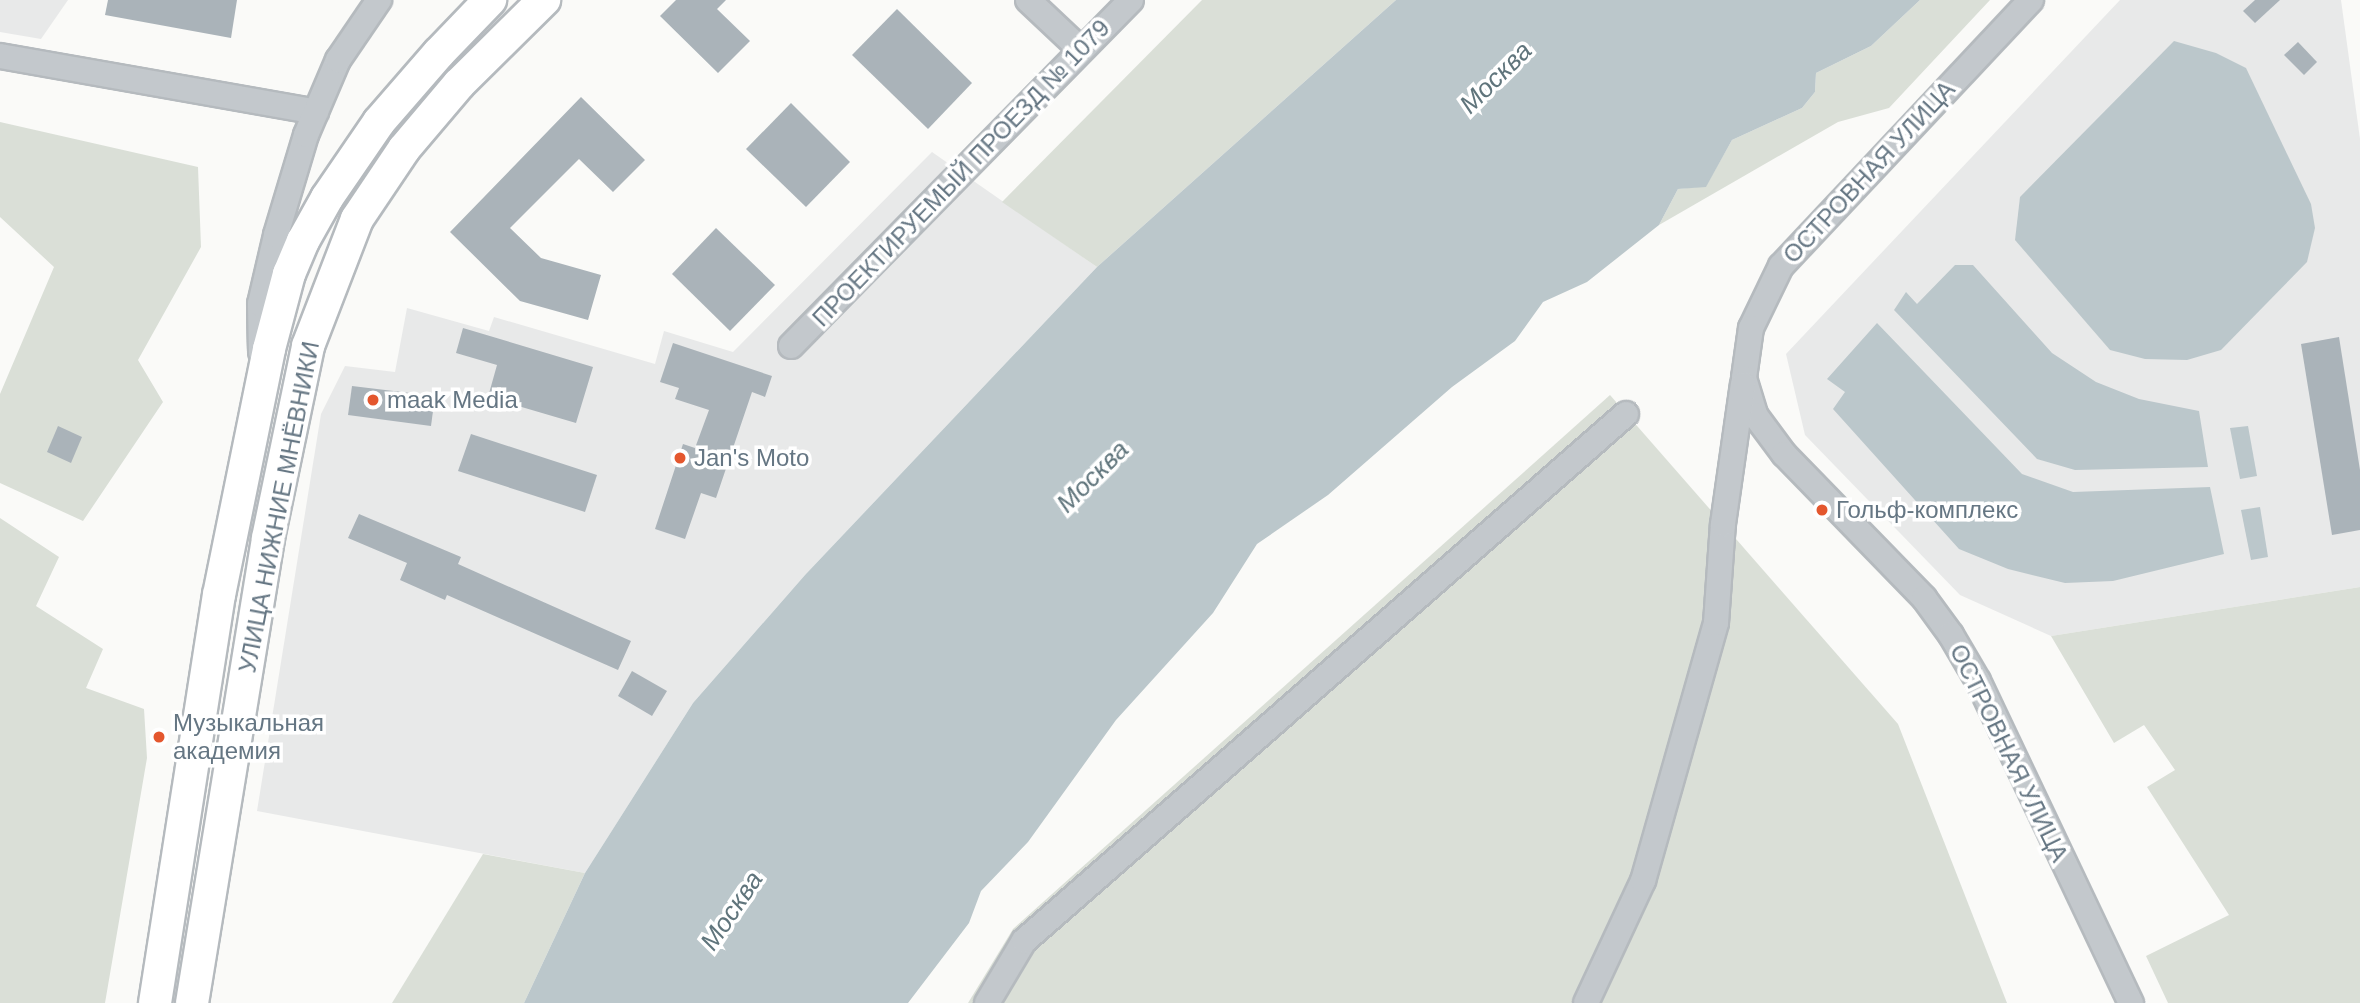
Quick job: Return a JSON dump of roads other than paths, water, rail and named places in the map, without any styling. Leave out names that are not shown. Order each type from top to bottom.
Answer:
[{"type":"main road","name":"УЛИЦА НИЖНИЕ МНЁВНИКИ","points":[[155,1003],[219,595],[261,387],[289,274],[303,241],[327,198],[379,122],[439,52],[490,0]]},
{"type":"main road","name":"УЛИЦА НИЖНИЕ МНЁВНИКИ","points":[[192,1003],[268,538],[308,346],[357,219],[404,149],[459,84],[544,0]]},
{"type":"street","points":[[261,387],[260,304],[276,235],[316,112],[338,60],[379,0]]},
{"type":"street","points":[[1028,0],[1081,50]]},
{"type":"street","name":"ПРОЕКТИРУЕМЫЙ ПРОЕЗД № 1079","points":[[791,346],[1131,0]]},
{"type":"street","name":"ОСТРОВНАЯ УЛИЦА","points":[[2031,0],[1781,266],[1751,328],[1744,377],[1755,415],[1784,454],[1924,598],[1951,635],[1978,681],[2131,1003]]},
{"type":"street","points":[[0,56],[316,112]]},
{"type":"street","points":[[1736,322],[1762,301]]},
{"type":"street","points":[[1586,1003],[1643,881],[1716,623],[1723,524],[1744,377]]},
{"type":"street","points":[[987,1003],[1024,941],[1626,414]]},
{"type":"water","name":"Москва","points":[[1396,0],[1920,0],[1871,46],[1816,73],[1815,92],[1802,108],[1732,140],[1706,187],[1678,189],[1659,225],[1587,282],[1543,302],[1515,341],[1452,387],[1328,495],[1257,544],[1213,613],[1116,720],[1028,842],[981,891],[969,923],[908,1003],[524,1003],[585,873],[693,703],[805,575],[1097,267]]},
{"type":"water","points":[[2174,41],[2216,53],[2246,68],[2311,204],[2315,228],[2307,262],[2221,350],[2187,360],[2145,359],[2110,350],[2015,240],[2020,197]]},
{"type":"water","points":[[1955,265],[1973,265],[2052,353],[2096,382],[2139,399],[2199,411],[2208,467],[2075,470],[2037,459],[1894,310],[1906,292],[1917,304]]},
{"type":"water","points":[[1877,323],[2022,474],[2073,492],[2210,487],[2224,554],[2113,581],[2065,583],[2008,569],[1959,549],[1833,409],[1845,392],[1827,379]]},
{"type":"water","points":[[2248,426],[2257,476],[2240,479],[2230,428]]},
{"type":"water","points":[[2260,507],[2268,557],[2251,560],[2241,510]]},
{"type":"place","name":"maak Media","points":[[373,400]]},
{"type":"place","name":"Jan's Moto","points":[[680,458]]},
{"type":"place","name":"Гольф-комплекс","points":[[1822,510]]},
{"type":"place","name":"Музыкальная академия","points":[[159,737]]}]
